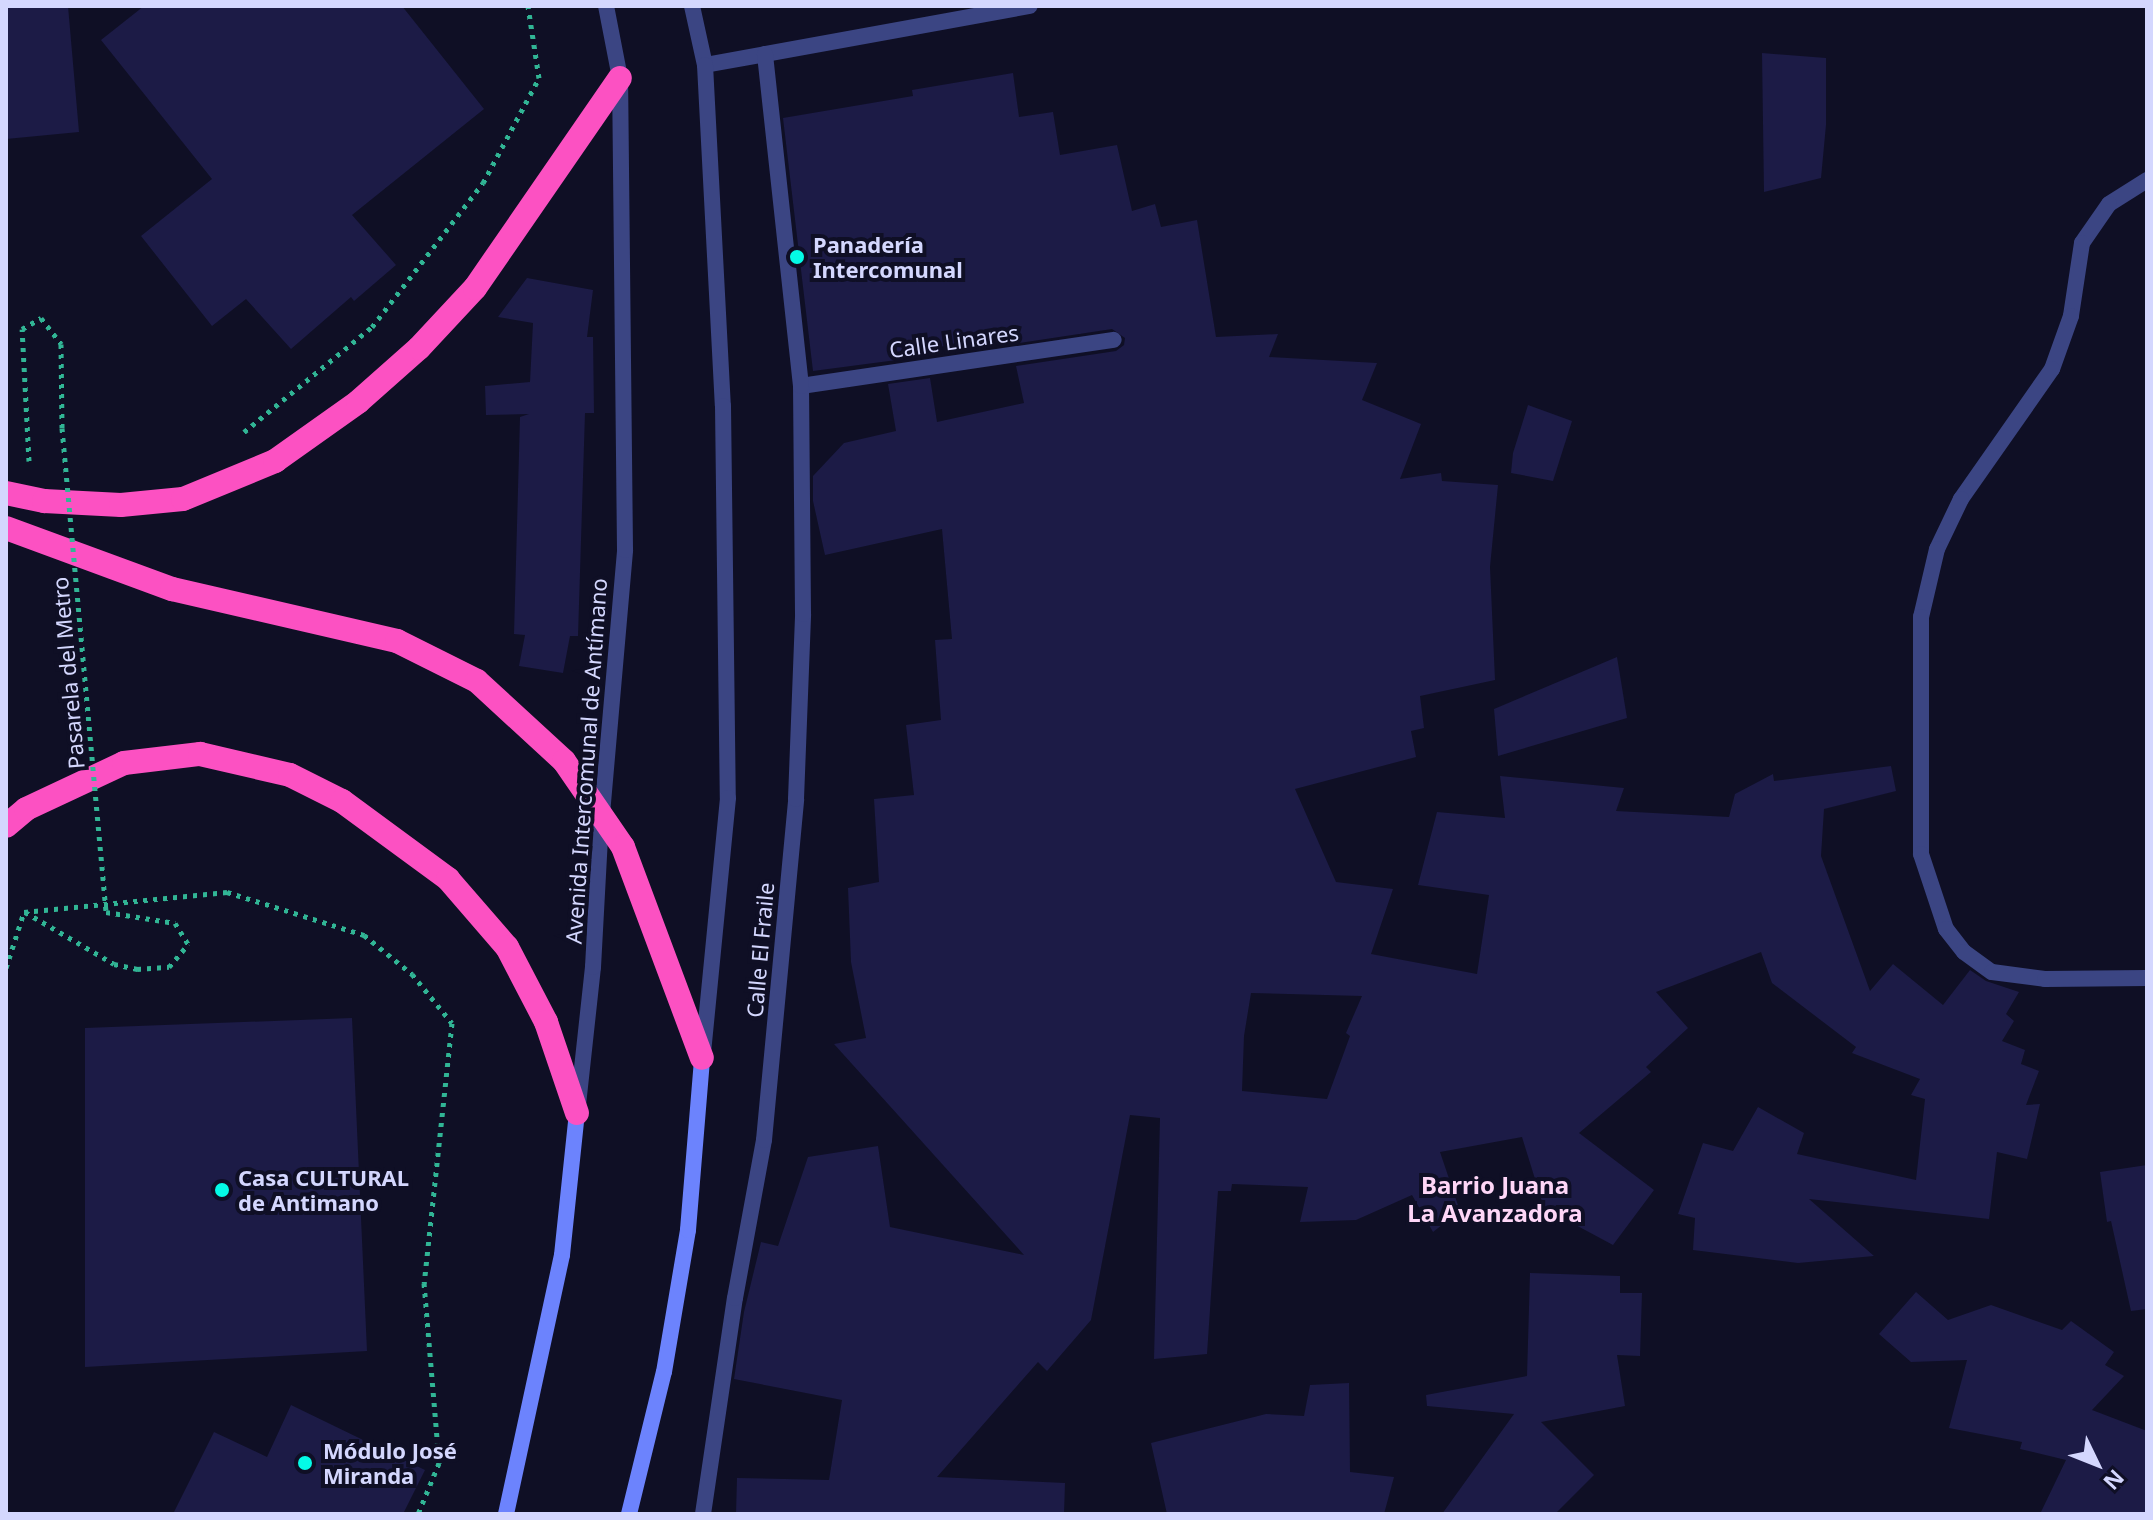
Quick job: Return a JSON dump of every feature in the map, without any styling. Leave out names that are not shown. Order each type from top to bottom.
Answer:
[{"type":"highway","points":[[6,493],[44,501],[121,505],[183,499],[275,461],[358,402],[419,348],[475,288],[620,78]]},
{"type":"highway","points":[[6,528],[172,589],[397,641],[477,681],[564,761],[623,847],[702,1058]]},
{"type":"highway","points":[[6,826],[26,809],[124,763],[200,754],[290,775],[329,794],[448,879],[507,947],[546,1022],[577,1113]]},
{"type":"main road","points":[[629,1514],[664,1372],[688,1230],[702,1058]]},
{"type":"main road","name":"Avenida Intercomunal de Antímano","points":[[506,1514],[562,1255],[577,1113]]},
{"type":"street","name":"Avenida Intercomunal de Antímano","points":[[577,1113],[593,967],[625,550],[620,78],[606,6]]},
{"type":"street","points":[[692,6],[705,65],[723,406],[728,798],[702,1058]]},
{"type":"street","points":[[705,65],[1030,6]]},
{"type":"street","name":"Calle El Fraile","points":[[703,1514],[735,1298],[764,1140],[796,799],[803,614],[801,386],[765,54]]},
{"type":"street","points":[[2147,180],[2109,204],[2082,243],[2071,316],[2052,369],[1961,499],[1937,549],[1921,617],[1921,854],[1946,929],[1964,952],[1992,972],[2045,979],[2147,978]]},
{"type":"street","name":"Calle Linares","points":[[801,386],[1114,340]]},
{"type":"path","points":[[239,436],[372,327],[483,183],[539,78],[528,6]]},
{"type":"path","name":"Pasarela del Metro","points":[[24,912],[114,964],[137,969],[169,967],[188,944],[175,923],[106,912],[62,428],[61,344],[41,318],[22,329],[30,472]]},
{"type":"path","points":[[59,473],[74,474]]},
{"type":"path","points":[[6,968],[24,912],[227,892],[364,935],[412,974],[452,1023],[424,1283],[439,1463],[418,1514]]},
{"type":"building","points":[[6,6],[68,6],[79,132],[6,139]]},
{"type":"building","points":[[144,6],[402,6],[484,109],[352,215],[396,265],[354,301],[351,297],[291,349],[246,299],[212,326],[141,236],[212,179],[101,40]]},
{"type":"building","points":[[1762,53],[1826,58],[1826,125],[1821,178],[1764,192]]},
{"type":"building","points":[[1013,73],[1019,117],[1053,112],[1060,155],[1117,145],[1132,211],[1155,204],[1161,227],[1197,220],[1216,337],[1278,334],[1269,357],[1377,363],[1362,400],[1421,424],[1400,479],[1441,473],[1442,481],[1498,485],[1490,567],[1495,680],[1420,696],[1424,728],[1411,731],[1416,757],[1295,789],[1336,882],[1393,889],[1371,954],[1477,974],[1489,895],[1418,885],[1437,812],[1505,818],[1500,776],[1624,788],[1616,811],[1729,817],[1735,794],[1773,774],[1774,781],[1891,766],[1896,791],[1824,809],[1821,856],[1870,991],[1893,964],[1943,1005],[1970,970],[1986,981],[2019,992],[2006,1014],[2014,1021],[2002,1041],[2025,1050],[2021,1064],[2039,1071],[2026,1105],[2040,1104],[2027,1159],[1997,1152],[1989,1219],[1809,1199],[1874,1256],[1798,1263],[1693,1250],[1695,1218],[1678,1214],[1703,1143],[1733,1151],[1758,1107],[1804,1133],[1797,1154],[1916,1180],[1925,1099],[1911,1095],[1920,1079],[1852,1053],[1856,1047],[1772,983],[1761,952],[1656,992],[1688,1028],[1646,1067],[1651,1072],[1579,1133],[1654,1190],[1613,1245],[1544,1208],[1522,1137],[1440,1152],[1460,1211],[1433,1232],[1412,1195],[1356,1220],[1300,1222],[1308,1187],[1232,1184],[1231,1191],[1218,1191],[1207,1354],[1154,1359],[1160,1118],[1130,1115],[1091,1320],[1047,1371],[1038,1362],[937,1477],[1065,1483],[1064,1514],[736,1514],[737,1478],[829,1480],[842,1400],[734,1379],[744,1312],[761,1242],[778,1246],[808,1157],[878,1146],[890,1227],[1024,1255],[834,1044],[866,1038],[851,962],[848,888],[879,882],[874,799],[914,795],[906,725],[941,720],[935,640],[952,639],[942,529],[825,555],[813,501],[813,476],[844,443],[896,431],[888,384],[930,378],[937,422],[1024,403],[1016,366],[1116,351],[1124,345],[1125,338],[1112,329],[1012,344],[1009,332],[926,350],[927,356],[813,371],[783,118],[913,96],[912,90]],"holes":[[[1251,993],[1362,996],[1346,1033],[1350,1036],[1327,1099],[1242,1091],[1244,1036]]]},
{"type":"building","points":[[527,278],[593,290],[587,337],[593,337],[594,413],[585,413],[578,636],[570,636],[563,673],[519,666],[525,635],[514,634],[520,417],[529,414],[486,415],[485,386],[530,382],[533,323],[498,317]]},
{"type":"building","points":[[1528,405],[1572,421],[1553,481],[1511,473],[1513,453]]},
{"type":"building","points":[[1617,657],[1627,718],[1498,756],[1494,709]]},
{"type":"building","name":"Casa CULTURAL de Antimano","points":[[352,1018],[367,1351],[85,1367],[85,1028]]},
{"type":"building","points":[[2147,1165],[2147,1309],[2131,1311],[2111,1221],[2107,1222],[2100,1172]]},
{"type":"building","points":[[1530,1273],[1620,1276],[1620,1293],[1642,1293],[1640,1356],[1617,1355],[1625,1406],[1541,1422],[1594,1475],[1555,1514],[1442,1514],[1514,1414],[1427,1406],[1426,1395],[1527,1376]]},
{"type":"building","points":[[1916,1292],[1948,1320],[1991,1305],[2062,1330],[2071,1321],[2114,1352],[2105,1365],[2124,1376],[2092,1410],[2147,1431],[2147,1514],[2040,1514],[2066,1460],[2020,1449],[2022,1442],[1949,1428],[1967,1360],[1911,1362],[1879,1334]]},
{"type":"building","points":[[1349,1383],[1350,1472],[1394,1477],[1384,1514],[1167,1514],[1151,1443],[1266,1414],[1304,1416],[1310,1385]]},
{"type":"building","name":"Módulo José Miranda","points":[[291,1405],[425,1470],[403,1514],[173,1514],[214,1432],[267,1457]]},
{"type":"place","name":"Panadería Intercomunal","points":[[797,257]]},
{"type":"place","name":"Casa CULTURAL de Antimano","points":[[222,1190]]},
{"type":"place","name":"Módulo José Miranda","points":[[305,1463]]},
{"type":"district","name":"Barrio Juana La Avanzadora","points":[[1495,1199]]}]
